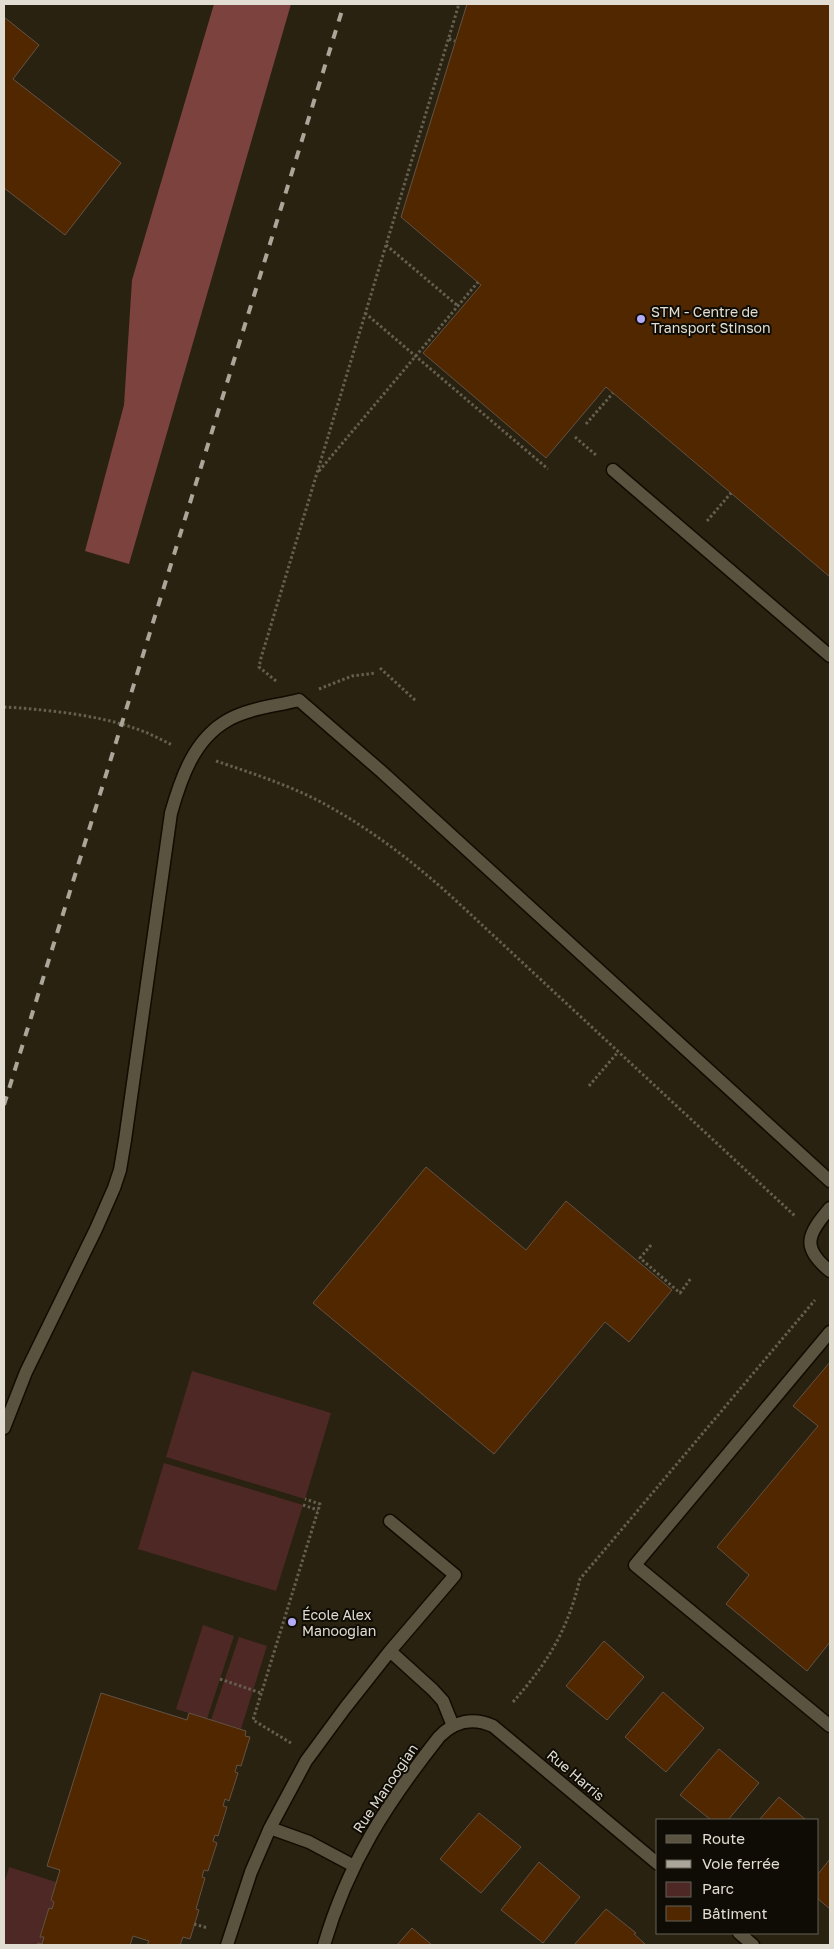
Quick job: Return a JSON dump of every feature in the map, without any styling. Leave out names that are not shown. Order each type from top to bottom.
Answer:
[{"type":"street","points":[[613,470],[830,656]]},
{"type":"street","points":[[4,1428],[26,1372],[96,1229],[120,1170],[171,813],[179,785],[194,754],[213,730],[229,719],[249,712],[299,700],[389,779],[830,1181]]},
{"type":"street","points":[[830,1210],[811,1233],[809,1244],[818,1261],[830,1271]]},
{"type":"street","points":[[830,1332],[636,1565],[830,1726]]},
{"type":"street","points":[[227,1945],[248,1880],[270,1828],[306,1761],[390,1651],[454,1575],[390,1521]]},
{"type":"street","points":[[390,1651],[443,1701],[454,1726]]},
{"type":"street","name":"Rue Manoogian","points":[[324,1945],[340,1897],[370,1835],[439,1737],[454,1726],[469,1721]]},
{"type":"street","name":"Rue Harris","points":[[469,1721],[486,1723],[501,1732],[656,1862]]},
{"type":"street","points":[[270,1828],[309,1842],[354,1866]]},
{"type":"street","points":[[740,1934],[753,1945]]},
{"type":"path","points":[[261,658],[459,4]]},
{"type":"path","points":[[449,39],[456,41]]},
{"type":"path","points":[[386,244],[458,306]]},
{"type":"path","points":[[317,473],[478,282]]},
{"type":"path","points":[[365,313],[548,469]]},
{"type":"path","points":[[586,424],[613,393]]},
{"type":"path","points":[[575,437],[613,470]]},
{"type":"path","points":[[704,525],[731,493]]},
{"type":"path","points":[[380,668],[416,701]]},
{"type":"path","points":[[299,700],[327,684],[352,676],[376,673]]},
{"type":"path","points":[[4,707],[50,711],[122,724],[142,731],[194,754],[272,781],[318,801],[384,841],[423,871],[452,897],[788,1211]]},
{"type":"path","points":[[589,1086],[618,1052]]},
{"type":"path","points":[[651,1245],[640,1258],[657,1275],[680,1293],[691,1278]]},
{"type":"path","points":[[513,1702],[553,1652],[569,1618],[580,1578],[815,1300]]},
{"type":"path","points":[[293,1745],[253,1720],[320,1504],[305,1499]]},
{"type":"path","points":[[303,1505],[318,1510]]},
{"type":"path","points":[[220,1679],[261,1693]]},
{"type":"path","points":[[194,1924],[214,1930]]},
{"type":"green space","points":[[192,1371],[331,1413],[305,1499],[166,1457]]},
{"type":"green space","points":[[164,1463],[303,1505],[276,1591],[138,1549]]},
{"type":"green space","points":[[203,1625],[234,1636],[207,1719],[176,1709]]},
{"type":"green space","points":[[239,1637],[267,1646],[241,1729],[211,1720]]},
{"type":"green space","points":[[9,1867],[56,1882],[51,1900],[54,1902],[52,1909],[49,1908],[40,1936],[44,1937],[42,1944],[4,1945],[4,1885]]},
{"type":"shaded area","points":[[214,4],[291,4],[129,564],[85,551],[124,405],[132,280]]},
{"type":"building","name":"STM - Centre de Transport Stinson","points":[[467,4],[830,4],[830,577],[606,387],[546,458],[423,353],[481,285],[401,217]]},
{"type":"building","points":[[4,17],[39,45],[13,79],[121,163],[65,235],[4,188]]},
{"type":"building","points":[[426,1167],[526,1250],[566,1201],[672,1290],[629,1342],[605,1322],[494,1454],[313,1303]]},
{"type":"building","points":[[830,1362],[830,1642],[807,1671],[726,1604],[749,1575],[717,1547],[818,1426],[793,1406]]},
{"type":"building","points":[[604,1641],[644,1677],[607,1720],[566,1686]]},
{"type":"building","points":[[663,1692],[704,1728],[666,1772],[625,1737]]},
{"type":"building","points":[[101,1693],[187,1720],[189,1713],[246,1731],[245,1736],[250,1737],[241,1766],[237,1765],[235,1772],[238,1773],[229,1801],[225,1799],[223,1806],[227,1807],[218,1836],[215,1835],[213,1841],[217,1843],[208,1871],[204,1870],[202,1877],[205,1878],[196,1909],[199,1910],[190,1939],[183,1937],[180,1945],[147,1945],[149,1941],[133,1936],[130,1945],[37,1945],[38,1943],[42,1944],[44,1937],[40,1937],[49,1908],[52,1909],[54,1902],[51,1900],[60,1870],[47,1866]]},
{"type":"building","points":[[719,1749],[759,1783],[729,1819],[710,1819],[680,1795]]},
{"type":"building","points":[[779,1797],[805,1819],[760,1819]]},
{"type":"building","points":[[479,1813],[521,1847],[481,1893],[440,1859]]},
{"type":"building","points":[[830,1859],[830,1909],[819,1900],[819,1873]]},
{"type":"building","points":[[539,1862],[580,1897],[543,1943],[501,1910]]},
{"type":"building","points":[[606,1909],[636,1933],[634,1934],[645,1944],[574,1945]]},
{"type":"building","points":[[412,1928],[432,1945],[397,1945]]},
{"type":"railway","points":[[4,1105],[344,4]]},
{"type":"place","name":"STM - Centre de Transport Stinson","points":[[641,319]]},
{"type":"place","name":"École Alex Manoogian","points":[[292,1622]]}]
